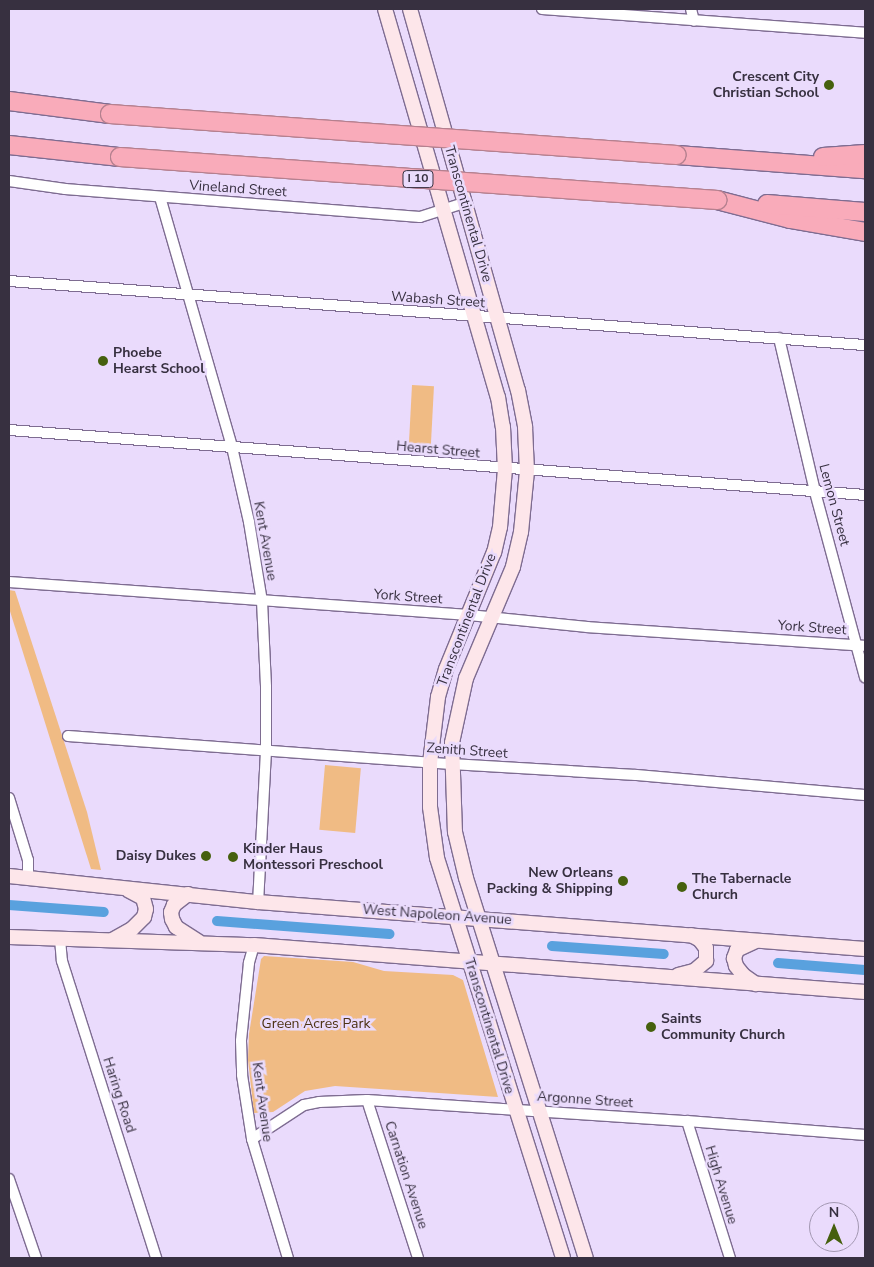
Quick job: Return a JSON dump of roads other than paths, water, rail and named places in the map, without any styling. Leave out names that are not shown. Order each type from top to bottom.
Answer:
[{"type":"highway","points":[[9,101],[110,114],[865,169]]},
{"type":"highway","name":"I 10","points":[[9,145],[120,157],[865,212]]},
{"type":"highway","points":[[768,162],[865,154]]},
{"type":"highway","points":[[717,200],[820,225],[865,232]]},
{"type":"street","name":"Transcontinental Drive","points":[[385,9],[498,397],[503,427],[505,469],[500,527],[494,552],[446,669],[438,697],[430,763],[430,807],[437,858],[563,1258]]},
{"type":"street","name":"Transcontinental Drive","points":[[410,9],[518,390],[525,428],[527,471],[521,532],[513,567],[466,678],[452,743],[454,832],[478,918],[586,1258]]},
{"type":"street","points":[[542,9],[865,33]]},
{"type":"street","points":[[691,9],[694,21]]},
{"type":"street","name":"Vineland Street","points":[[9,182],[160,197],[420,217],[464,203]]},
{"type":"street","name":"Kent Avenue","points":[[160,197],[232,447],[249,522],[262,602],[266,687],[266,751],[258,902]]},
{"type":"street","name":"Wabash Street","points":[[9,280],[865,345]]},
{"type":"street","name":"Lemon Street","points":[[779,338],[815,492],[861,646],[865,677]]},
{"type":"street","name":"Hearst Street","points":[[9,430],[527,471],[865,495]]},
{"type":"street","name":"York Street","points":[[9,582],[262,602],[469,615],[595,628],[861,646]]},
{"type":"street","name":"Zenith Street","points":[[68,736],[430,763],[636,775],[865,795]]},
{"type":"street","points":[[9,798],[28,860],[28,878]]},
{"type":"street","name":"West Napoleon Avenue","points":[[9,876],[258,902],[865,949]]},
{"type":"street","points":[[111,940],[138,924],[144,918],[146,910],[142,898],[122,887]]},
{"type":"street","points":[[188,894],[174,905],[171,912],[172,919],[176,927],[202,943]]},
{"type":"street","points":[[670,978],[694,971],[706,960],[706,948],[691,935]]},
{"type":"street","points":[[9,937],[254,945],[865,992]]},
{"type":"street","name":"Haring Road","points":[[60,939],[62,961],[156,1258]]},
{"type":"street","points":[[757,984],[743,976],[736,966],[734,958],[738,950],[746,944],[760,940]]},
{"type":"street","name":"Kent Avenue","points":[[254,945],[249,962],[241,1041],[242,1075],[252,1139],[288,1258]]},
{"type":"street","name":"Argonne Street","points":[[252,1139],[304,1106],[319,1102],[368,1100],[538,1110],[865,1135]]},
{"type":"street","name":"Carnation Avenue","points":[[368,1100],[418,1258]]},
{"type":"street","name":"High Avenue","points":[[687,1121],[730,1258]]},
{"type":"street","points":[[9,1179],[36,1258]]},
{"type":"waterway","points":[[9,905],[104,912]]},
{"type":"waterway","points":[[217,921],[390,934]]},
{"type":"waterway","points":[[552,946],[664,954]]},
{"type":"waterway","points":[[778,963],[865,970]]},
{"type":"place","name":"Crescent City Christian School","points":[[829,85]]},
{"type":"place","name":"Phoebe Hearst School","points":[[103,361]]},
{"type":"place","name":"Daisy Dukes","points":[[206,856]]},
{"type":"place","name":"Kinder Haus Montessori Preschool","points":[[233,857]]},
{"type":"place","name":"New Orleans Packing & Shipping","points":[[623,881]]},
{"type":"place","name":"The Tabernacle Church","points":[[682,887]]},
{"type":"place","name":"Saints Community Church","points":[[651,1027]]},
{"type":"park label","name":"Green Acres Park","points":[[316,1024]]}]
